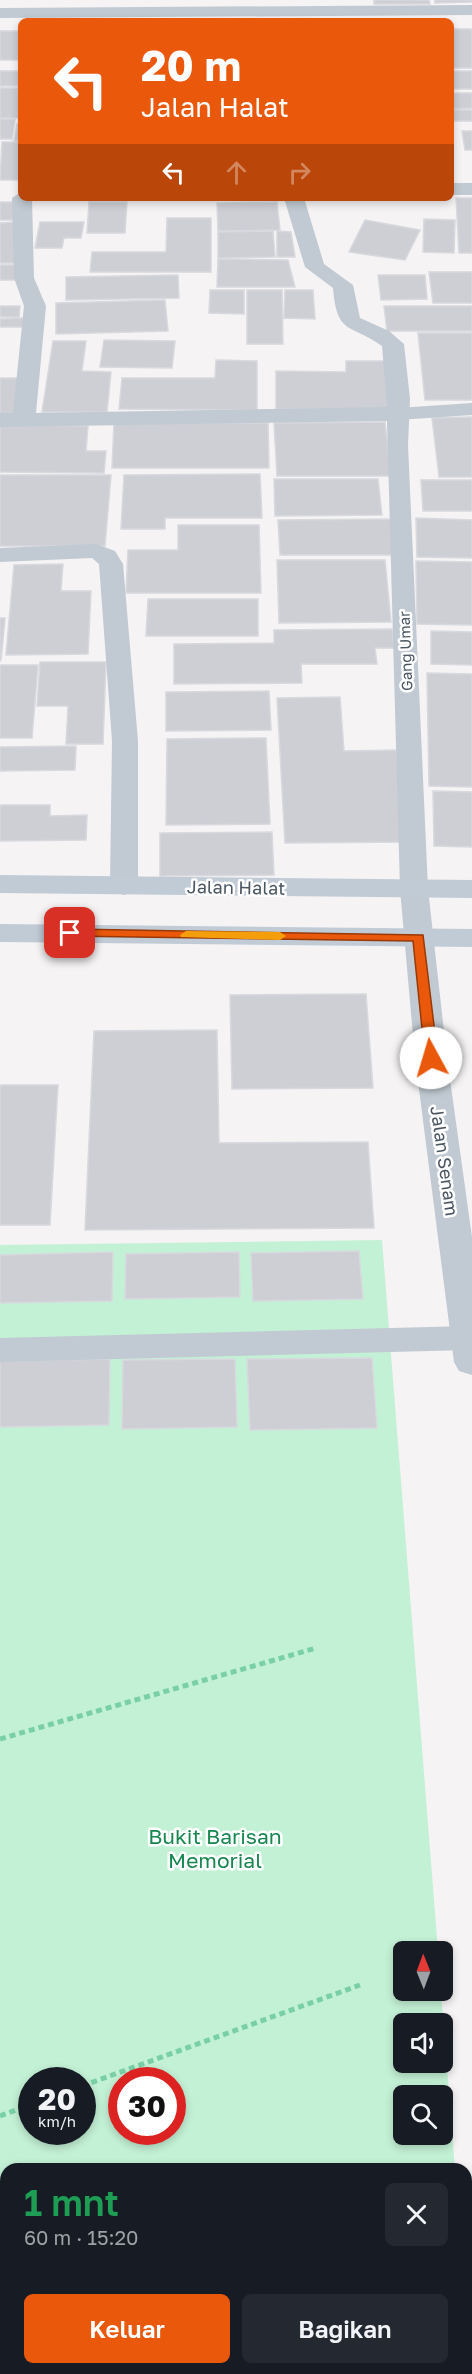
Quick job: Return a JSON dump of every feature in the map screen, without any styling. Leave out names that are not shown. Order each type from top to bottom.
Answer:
[{"type":"main road","name":"Jalan Halat","points":[[0,884],[472,889]]},
{"type":"main road","points":[[0,933],[472,938]]},
{"type":"street","points":[[0,13],[79,6],[340,16],[366,5],[472,10]]},
{"type":"street","points":[[454,189],[472,189]]},
{"type":"street","points":[[0,190],[18,190]]},
{"type":"street","points":[[22,201],[24,278],[35,306],[24,420]]},
{"type":"street","name":"Gang Umar","points":[[295,201],[315,267],[343,285],[345,312],[349,320],[393,344],[399,399],[414,889]]},
{"type":"street","points":[[0,420],[398,414]]},
{"type":"street","points":[[0,555],[89,550],[106,556],[111,564],[125,741],[124,886]]},
{"type":"street","name":"Jalan Senam","points":[[414,889],[431,1058],[471,1350]]},
{"type":"lane","points":[[398,414],[472,410]]},
{"type":"lane","points":[[0,1350],[471,1350]]},
{"type":"path","points":[[0,1739],[316,1648]]},
{"type":"path","points":[[96,2081],[360,1985]]},
{"type":"path","points":[[0,2116],[18,2109]]},
{"type":"green space","name":"Bukit Barisan Memorial","points":[[382,1240],[437,1941],[393,1941],[393,2001],[442,2001],[443,2013],[393,2013],[393,2073],[447,2073],[448,2085],[393,2085],[393,2145],[453,2144],[455,2163],[0,2163],[0,1245]]},
{"type":"building","points":[[374,0],[429,0],[430,4],[374,4]]},
{"type":"building","points":[[435,0],[472,0],[472,2],[435,3]]},
{"type":"building","points":[[454,29],[472,29],[472,68],[454,68]]},
{"type":"building","points":[[0,31],[18,31],[18,60],[0,60]]},
{"type":"building","points":[[0,71],[18,71],[18,86],[0,86]]},
{"type":"building","points":[[454,71],[472,71],[472,89],[454,89]]},
{"type":"building","points":[[0,88],[18,88],[18,118],[0,118]]},
{"type":"building","points":[[454,93],[472,93],[472,108],[454,109]]},
{"type":"building","points":[[454,110],[472,110],[472,121],[454,121]]},
{"type":"building","points":[[0,119],[15,119],[12,139],[0,139]]},
{"type":"building","points":[[17,124],[18,124],[18,141],[14,141]]},
{"type":"building","points":[[462,131],[472,131],[472,150],[465,150]]},
{"type":"building","points":[[2,142],[18,142],[18,180],[0,180]]},
{"type":"building","points":[[456,198],[472,198],[472,253],[459,253]]},
{"type":"building","points":[[0,202],[20,202],[18,220],[0,220]]},
{"type":"building","points":[[89,202],[127,202],[125,233],[87,233]]},
{"type":"building","points":[[277,202],[280,230],[218,231],[217,203]]},
{"type":"building","points":[[167,218],[211,218],[211,272],[90,272],[92,252],[166,252]]},
{"type":"building","points":[[424,219],[455,220],[454,253],[423,252]]},
{"type":"building","points":[[365,220],[420,230],[405,260],[349,252]]},
{"type":"building","points":[[16,222],[15,263],[0,263],[0,223]]},
{"type":"building","points":[[40,222],[84,222],[81,238],[64,238],[62,248],[35,248]]},
{"type":"building","points":[[273,231],[275,257],[218,258],[218,232]]},
{"type":"building","points":[[277,231],[291,232],[295,257],[277,257]]},
{"type":"building","points":[[218,259],[288,260],[295,287],[217,287]]},
{"type":"building","points":[[0,265],[20,265],[19,280],[0,280]]},
{"type":"building","points":[[429,272],[472,272],[472,303],[433,303]]},
{"type":"building","points":[[178,275],[179,298],[66,300],[66,277]]},
{"type":"building","points":[[378,275],[425,275],[427,299],[381,300]]},
{"type":"building","points":[[210,290],[244,290],[244,314],[209,313]]},
{"type":"building","points":[[247,290],[282,290],[283,344],[247,344]]},
{"type":"building","points":[[285,290],[313,290],[315,319],[284,318]]},
{"type":"building","points":[[165,300],[168,331],[56,334],[56,303]]},
{"type":"building","points":[[0,306],[20,306],[19,317],[0,317]]},
{"type":"building","points":[[384,306],[472,306],[472,331],[387,331]]},
{"type":"building","points":[[26,318],[25,327],[0,327],[0,319]]},
{"type":"building","points":[[418,333],[472,333],[472,400],[425,400]]},
{"type":"building","points":[[104,340],[175,341],[172,368],[100,367]]},
{"type":"building","points":[[53,341],[86,341],[82,371],[111,372],[107,412],[42,412]]},
{"type":"building","points":[[216,360],[257,361],[257,410],[119,409],[122,378],[215,378]]},
{"type":"building","points":[[346,361],[393,361],[396,410],[276,409],[276,371],[346,372]]},
{"type":"building","points":[[0,378],[27,378],[19,416],[0,416]]},
{"type":"building","points":[[472,417],[472,477],[439,477],[432,418]]},
{"type":"building","points":[[385,422],[391,476],[277,476],[274,423]]},
{"type":"building","points":[[114,423],[268,423],[269,468],[112,468]]},
{"type":"building","points":[[0,425],[88,426],[86,451],[106,451],[104,473],[0,472]]},
{"type":"building","points":[[260,474],[262,518],[165,518],[165,529],[121,529],[124,475]]},
{"type":"building","points":[[0,475],[111,475],[105,546],[0,546]]},
{"type":"building","points":[[274,479],[378,479],[382,515],[275,516]]},
{"type":"building","points":[[421,480],[472,480],[472,511],[423,511]]},
{"type":"building","points":[[416,518],[472,520],[472,558],[417,557]]},
{"type":"building","points":[[395,519],[399,555],[280,555],[278,520]]},
{"type":"building","points":[[178,525],[259,525],[261,593],[126,593],[128,550],[178,550]]},
{"type":"building","points":[[277,560],[385,560],[391,622],[279,623]]},
{"type":"building","points":[[416,561],[472,562],[472,625],[417,624]]},
{"type":"building","points":[[63,564],[61,591],[91,591],[88,654],[6,655],[14,565]]},
{"type":"building","points":[[148,599],[258,599],[258,636],[146,636]]},
{"type":"building","points":[[0,618],[5,618],[0,661]]},
{"type":"building","points":[[392,629],[394,648],[375,648],[377,664],[301,664],[302,683],[174,684],[174,644],[274,643],[274,630]]},
{"type":"building","points":[[431,631],[472,632],[472,665],[431,664]]},
{"type":"building","points":[[40,662],[106,662],[103,744],[66,744],[68,706],[37,706]]},
{"type":"building","points":[[0,665],[38,665],[32,738],[0,738]]},
{"type":"building","points":[[427,673],[472,674],[472,787],[429,786]]},
{"type":"building","points":[[269,691],[271,730],[166,731],[166,692]]},
{"type":"building","points":[[340,697],[344,751],[396,750],[406,842],[285,843],[277,698]]},
{"type":"building","points":[[266,738],[270,824],[166,825],[167,739]]},
{"type":"building","points":[[76,746],[75,770],[0,771],[0,747]]},
{"type":"building","points":[[433,791],[472,792],[472,847],[434,846]]},
{"type":"building","points":[[0,805],[50,805],[50,816],[87,815],[86,840],[0,841]]},
{"type":"building","points":[[272,832],[274,875],[160,876],[160,833]]},
{"type":"building","points":[[366,994],[373,1088],[232,1089],[230,995]]},
{"type":"building","points":[[217,1030],[219,1143],[368,1142],[374,1228],[85,1230],[94,1031]]},
{"type":"building","points":[[0,1085],[58,1085],[50,1225],[0,1225]]},
{"type":"building","points":[[359,1251],[363,1299],[253,1301],[251,1253]]},
{"type":"building","points":[[113,1252],[112,1301],[0,1303],[0,1255]]},
{"type":"building","points":[[239,1252],[240,1297],[125,1299],[126,1254]]},
{"type":"building","points":[[372,1358],[377,1428],[250,1430],[247,1359]]},
{"type":"building","points":[[110,1359],[109,1425],[0,1427],[0,1361]]},
{"type":"building","points":[[235,1359],[237,1427],[122,1429],[123,1360]]},
{"type":"slow traffic","points":[[186,935],[280,936]]},
{"type":"route","points":[[70,933],[419,938],[431,1058]]}]
